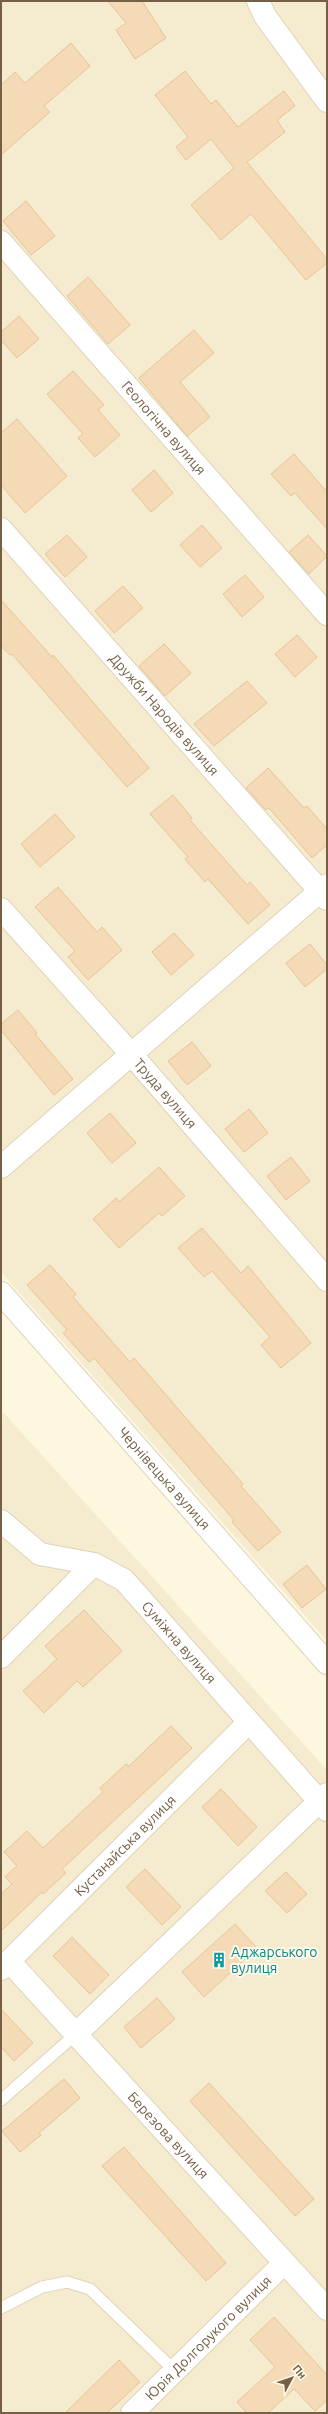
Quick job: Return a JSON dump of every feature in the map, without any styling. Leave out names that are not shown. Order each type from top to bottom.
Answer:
[{"type":"street","points":[[258,1],[265,16],[327,101]]},
{"type":"street","name":"Геологічна вулиця","points":[[1,242],[327,614]]},
{"type":"street","name":"Дружби Народів вулиця","points":[[1,529],[325,892]]},
{"type":"street","points":[[1,1167],[132,1054],[325,892]]},
{"type":"street","name":"Труда вулиця","points":[[1,909],[132,1054],[327,1280]]},
{"type":"street","name":"Чернівецька вулиця","points":[[1,1293],[327,1663]]},
{"type":"street","name":"Суміжна вулиця","points":[[1,1521],[40,1554],[94,1564],[124,1580],[249,1722],[324,1802]]},
{"type":"street","points":[[1,1657],[94,1564]]},
{"type":"street","name":"Кустанайська вулиця","points":[[5,1965],[249,1722]]},
{"type":"street","points":[[76,2034],[324,1802]]},
{"type":"street","name":"Березова вулиця","points":[[5,1965],[76,2034],[327,2309]]},
{"type":"street","name":"Юрія Долгорукого вулиця","points":[[132,2413],[284,2263]]},
{"type":"lane","points":[[1,2100],[76,2034]]},
{"type":"lane","points":[[1,2308],[42,2287],[67,2282],[90,2289],[175,2371]]},
{"type":"shaded area","points":[[1,1],[327,1],[327,1641],[1,1272]]},
{"type":"shaded area","points":[[1,1410],[327,1770],[327,2413],[1,2413]]},
{"type":"building","points":[[108,1],[142,1],[166,38],[135,59],[116,30],[126,23]]},
{"type":"building","points":[[71,43],[90,66],[44,106],[50,112],[1,155],[1,85],[15,72],[25,83]]},
{"type":"building","points":[[185,71],[211,104],[216,100],[238,127],[284,91],[295,106],[277,120],[285,132],[247,162],[327,259],[327,263],[306,280],[251,214],[221,240],[191,205],[234,168],[211,139],[186,160],[176,147],[188,137],[155,95]]},
{"type":"building","points":[[26,201],[55,236],[31,255],[3,221]]},
{"type":"building","points":[[88,277],[130,325],[108,344],[67,296]]},
{"type":"building","points":[[19,316],[39,339],[17,358],[1,340],[1,332]]},
{"type":"building","points":[[194,330],[214,353],[180,382],[210,417],[187,436],[139,378]]},
{"type":"building","points":[[73,371],[104,405],[98,410],[120,435],[95,457],[78,438],[83,434],[47,394]]},
{"type":"building","points":[[17,419],[67,476],[25,513],[1,485],[1,433]]},
{"type":"building","points":[[294,454],[327,492],[327,529],[295,493],[291,496],[271,474]]},
{"type":"building","points":[[154,470],[173,493],[151,512],[132,490]]},
{"type":"building","points":[[202,525],[222,548],[200,567],[180,545]]},
{"type":"building","points":[[67,535],[87,557],[65,577],[45,554]]},
{"type":"building","points":[[308,535],[327,556],[309,574],[289,552]]},
{"type":"building","points":[[245,575],[264,597],[242,617],[223,594]]},
{"type":"building","points":[[123,586],[143,608],[114,633],[95,611]]},
{"type":"building","points":[[1,600],[52,657],[53,655],[149,768],[127,787],[12,654],[10,655],[1,646]]},
{"type":"building","points":[[297,635],[317,657],[295,677],[275,654]]},
{"type":"building","points":[[164,644],[191,673],[165,696],[139,666]]},
{"type":"building","points":[[247,681],[267,703],[214,746],[194,724]]},
{"type":"building","points":[[268,768],[304,808],[307,806],[327,829],[327,845],[312,858],[269,808],[266,810],[246,788]]},
{"type":"building","points":[[173,795],[192,818],[190,820],[247,885],[250,882],[270,905],[248,924],[208,879],[205,882],[185,859],[188,857],[150,814]]},
{"type":"building","points":[[55,814],[75,837],[40,867],[21,844]]},
{"type":"building","points":[[58,887],[97,932],[102,927],[122,950],[88,980],[68,957],[75,951],[35,907]]},
{"type":"building","points":[[174,933],[194,955],[171,975],[152,952]]},
{"type":"building","points":[[310,944],[327,965],[327,969],[305,987],[286,963]]},
{"type":"building","points":[[18,1010],[37,1033],[35,1034],[73,1079],[54,1095],[1,1030],[1,1024]]},
{"type":"building","points":[[192,1042],[211,1066],[187,1085],[168,1061]]},
{"type":"building","points":[[249,1109],[268,1133],[244,1152],[225,1129]]},
{"type":"building","points":[[110,1113],[136,1143],[112,1163],[87,1133]]},
{"type":"building","points":[[291,1157],[310,1181],[286,1200],[267,1176]]},
{"type":"building","points":[[159,1167],[185,1196],[162,1216],[159,1213],[119,1248],[93,1219],[116,1198],[119,1202]]},
{"type":"building","points":[[202,1228],[241,1273],[248,1266],[311,1343],[281,1368],[261,1345],[270,1337],[212,1271],[204,1277],[178,1248]]},
{"type":"building","points":[[50,1265],[76,1294],[73,1297],[130,1362],[134,1358],[243,1484],[241,1486],[281,1532],[258,1551],[232,1522],[234,1520],[94,1358],[89,1362],[63,1333],[67,1330],[27,1285]]},
{"type":"building","points":[[307,1565],[326,1589],[302,1608],[283,1584]]},
{"type":"building","points":[[84,1610],[122,1651],[83,1687],[77,1681],[44,1713],[23,1691],[57,1659],[45,1646]]},
{"type":"building","points":[[171,1726],[192,1748],[62,1869],[66,1873],[43,1894],[42,1892],[1,1931],[1,1894],[12,1884],[5,1877],[17,1866],[4,1852],[27,1831],[43,1848],[103,1792],[100,1788],[126,1764],[129,1766]]},
{"type":"building","points":[[221,1789],[257,1827],[238,1846],[202,1807]]},
{"type":"building","points":[[145,1869],[181,1907],[162,1925],[126,1887]]},
{"type":"building","points":[[286,1872],[307,1894],[287,1913],[265,1891]]},
{"type":"building","name":"Аджарського вулиця","points":[[235,1924],[257,1948],[204,1997],[182,1972]]},
{"type":"building","points":[[72,1937],[109,1975],[90,1994],[53,1956]]},
{"type":"building","points":[[157,1998],[175,2019],[141,2048],[124,2027]]},
{"type":"building","points":[[1,2009],[33,2043],[14,2061],[1,2047]]},
{"type":"building","points":[[64,2079],[80,2098],[39,2133],[41,2135],[20,2152],[2,2131]]},
{"type":"building","points":[[209,2083],[314,2199],[295,2216],[190,2101]]},
{"type":"building","points":[[124,2147],[226,2263],[206,2281],[102,2166]]},
{"type":"building","points":[[274,2317],[327,2375],[327,2400],[315,2411],[294,2389],[268,2413],[247,2413],[237,2402],[275,2367],[250,2340]]},
{"type":"building","points":[[119,2360],[140,2382],[107,2413],[65,2413]]},
{"type":"place","name":"Аджарського вулиця","points":[[219,1960]]}]
